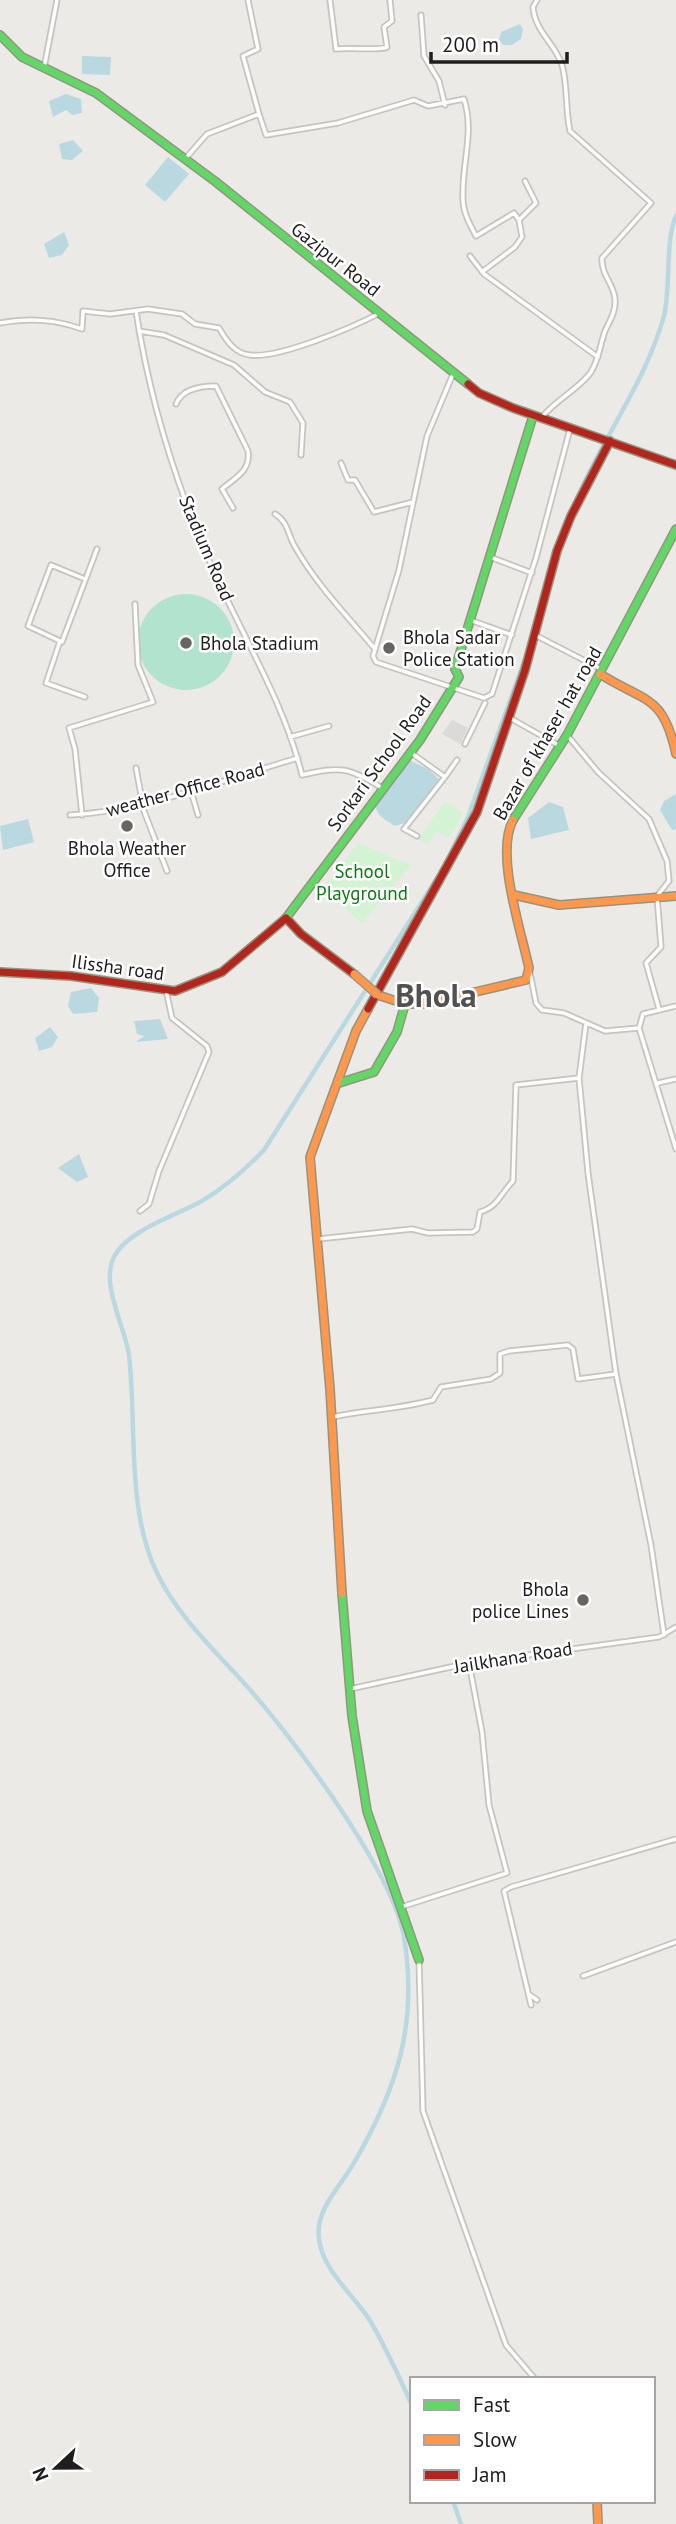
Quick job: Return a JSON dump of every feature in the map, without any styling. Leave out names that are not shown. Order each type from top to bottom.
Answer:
[{"type":"street","points":[[44,68],[57,0]]},
{"type":"street","points":[[248,0],[258,49],[243,56],[266,135],[329,125],[414,100],[428,106],[464,100],[470,117],[462,201],[476,236],[514,213],[519,220],[522,237],[515,247],[482,272]]},
{"type":"street","points":[[330,0],[336,49],[363,46],[377,51],[387,47],[384,27],[392,21],[390,0]]},
{"type":"street","points":[[537,0],[533,7],[537,25],[558,56],[564,74],[570,131],[650,203],[602,258],[601,267],[615,299],[613,316],[598,357],[586,378],[562,395],[542,417]]},
{"type":"street","points":[[421,15],[424,56],[439,81],[445,105]]},
{"type":"street","name":"Gazipur Road","points":[[0,35],[22,57],[96,93],[184,161],[216,182],[453,374],[495,402],[676,465]]},
{"type":"street","points":[[184,161],[207,134],[259,114]]},
{"type":"street","points":[[519,220],[536,203],[525,181]]},
{"type":"street","points":[[470,256],[482,272],[598,357]]},
{"type":"street","points":[[0,323],[61,321],[82,329],[83,311],[110,314],[136,311],[182,314],[195,324],[219,328],[229,345],[249,356],[279,353],[380,313]]},
{"type":"street","name":"Stadium Road","points":[[136,311],[153,402],[191,515],[298,758]]},
{"type":"street","points":[[139,331],[163,335],[234,365],[265,392],[290,402],[303,423],[301,455]]},
{"type":"street","points":[[453,374],[427,436],[399,570],[373,656],[376,662],[488,698],[512,635],[531,573],[570,429]]},
{"type":"street","points":[[176,404],[179,398],[189,391],[216,386],[235,422],[249,460],[245,470],[222,489],[233,508]]},
{"type":"street","name":"Sorkari School Road","points":[[286,918],[410,752],[460,674],[455,669],[490,557],[508,482],[533,416]]},
{"type":"street","points":[[533,2377],[506,2345],[423,2112],[419,1960],[368,1811],[350,1689],[332,1417],[310,1157],[356,1031],[477,812],[571,516],[610,441]]},
{"type":"street","points":[[341,463],[348,480],[355,480],[374,512],[413,502]]},
{"type":"street","points":[[275,514],[285,520],[293,543],[311,573],[375,649]]},
{"type":"street","name":"Bazar of khaser hat road","points":[[529,968],[514,895],[506,833],[519,807],[567,735],[676,529]]},
{"type":"street","points":[[85,697],[46,682],[97,548]]},
{"type":"street","points":[[490,557],[531,573]]},
{"type":"street","points":[[60,641],[28,626],[46,575],[51,565],[85,579]]},
{"type":"street","points":[[82,815],[75,750],[69,728],[153,702],[138,664],[135,604]]},
{"type":"street","points":[[470,620],[512,635]]},
{"type":"street","points":[[535,635],[602,672],[617,686],[654,701],[673,729],[676,754]]},
{"type":"street","points":[[465,744],[485,704]]},
{"type":"street","points":[[508,717],[560,746]]},
{"type":"street","points":[[290,737],[329,726]]},
{"type":"street","points":[[567,735],[598,772],[649,819],[667,861],[669,881],[657,896],[662,947],[646,963],[659,1009]]},
{"type":"street","points":[[410,752],[445,777]]},
{"type":"street","points":[[298,758],[302,775],[343,768],[357,772],[382,788]]},
{"type":"street","name":"weather Office Road","points":[[70,816],[191,791],[234,780],[298,758]]},
{"type":"street","points":[[417,836],[404,829],[457,760]]},
{"type":"street","points":[[136,768],[142,803],[167,871]]},
{"type":"street","points":[[191,791],[198,815]]},
{"type":"street","points":[[514,895],[559,905],[676,896]]},
{"type":"street","points":[[286,918],[301,934],[379,995],[405,1004],[424,1004],[521,984],[526,980],[529,968]]},
{"type":"street","name":"Ilissha road","points":[[0,972],[71,976],[166,990],[188,989],[225,973],[256,949],[286,918]]},
{"type":"street","points":[[529,968],[539,1007],[564,1013],[605,1031],[639,1028]]},
{"type":"street","points":[[140,1211],[149,1204],[159,1171],[209,1052],[207,1046],[172,1018],[166,990]]},
{"type":"street","points":[[339,1083],[374,1072],[397,1032],[405,1004]]},
{"type":"street","points":[[676,1006],[643,1014],[639,1028],[676,1149]]},
{"type":"street","points":[[586,1023],[579,1078],[588,1173],[616,1374],[651,1545],[664,1635]]},
{"type":"street","points":[[316,1240],[412,1228],[428,1233],[473,1232],[477,1229],[480,1212],[489,1210],[500,1200],[502,1190],[513,1181],[516,1085],[579,1078]]},
{"type":"street","points":[[658,1083],[676,1079]]},
{"type":"street","points":[[332,1417],[383,1407],[400,1409],[433,1400],[441,1387],[491,1379],[500,1373],[500,1354],[509,1351],[568,1345],[573,1349],[578,1379],[616,1374]]},
{"type":"street","name":"Jailkhana Road","points":[[350,1689],[469,1663],[664,1635],[676,1627]]},
{"type":"street","points":[[401,1907],[508,1873],[489,1805],[482,1732],[469,1663]]},
{"type":"street","points":[[531,2006],[504,1891],[676,1839]]},
{"type":"street","points":[[583,1976],[676,1942]]},
{"type":"street","points":[[528,1993],[537,2000]]},
{"type":"street","points":[[597,2503],[598,2524]]},
{"type":"shaded area","points":[[452,720],[468,728],[460,744],[442,734]]},
{"type":"green space","name":"Bhola Stadium","points":[[186,594],[204,597],[220,608],[231,624],[234,642],[231,660],[220,676],[204,687],[186,690],[168,687],[152,676],[141,660],[138,642],[141,624],[152,608],[168,597]]},
{"type":"green space","points":[[445,801],[463,813],[453,833],[447,837],[437,831],[427,845],[419,839]]},
{"type":"green space","name":"School Playground","points":[[358,843],[411,865],[362,923],[322,890]]},
{"type":"water","points":[[520,24],[523,29],[521,39],[512,45],[503,45],[499,39],[501,32]]},
{"type":"water","points":[[82,56],[111,57],[110,75],[82,74]]},
{"type":"water","points":[[66,94],[81,99],[82,113],[72,115],[66,110],[53,117],[49,101]]},
{"type":"water","points":[[73,140],[83,151],[72,160],[62,159],[59,144]]},
{"type":"water","points":[[168,157],[189,174],[165,202],[145,185]]},
{"type":"water","points":[[64,232],[69,245],[62,255],[49,258],[44,244]]},
{"type":"water","points":[[407,759],[428,769],[440,780],[407,822],[395,826],[378,813],[375,801]]},
{"type":"water","points":[[676,794],[676,829],[672,830],[660,810],[664,801]]},
{"type":"water","points":[[549,802],[563,807],[569,830],[531,839],[528,818]]},
{"type":"water","points":[[28,819],[34,842],[3,850],[0,826]]},
{"type":"water","points":[[91,988],[99,998],[97,1012],[73,1014],[68,1006],[71,992]]},
{"type":"water","points":[[160,1019],[168,1039],[136,1042],[144,1036],[137,1034],[134,1021]]},
{"type":"water","points":[[50,1027],[58,1037],[52,1047],[39,1051],[35,1038]]},
{"type":"water","points":[[79,1154],[88,1177],[77,1182],[58,1168]]},
{"type":"waterway","points":[[574,505],[656,341],[666,304],[670,238],[676,216]]},
{"type":"waterway","points":[[410,2401],[369,2319],[332,2272],[319,2239],[321,2217],[370,2134],[383,2107],[401,2053],[408,1997],[404,1937],[396,1909],[381,1876],[337,1804],[264,1706],[185,1617],[157,1573],[141,1522],[134,1466],[129,1355],[114,1305],[110,1278],[115,1255],[131,1238],[210,1196],[264,1150],[444,867],[468,817],[526,656]]},
{"type":"waterway","points":[[454,2503],[461,2524]]},
{"type":"traffic: fast","points":[[0,35],[22,57],[96,93],[216,182],[468,384]]},
{"type":"traffic: fast","points":[[286,918],[420,740],[459,677],[455,669],[533,416]]},
{"type":"traffic: fast","points":[[513,820],[567,735],[676,529]]},
{"type":"traffic: fast","points":[[339,1083],[374,1072],[397,1032],[405,1004]]},
{"type":"traffic: fast","points":[[342,1593],[352,1716],[367,1811],[419,1960]]},
{"type":"traffic: slow","points":[[600,674],[641,696],[658,710],[665,720],[676,754]]},
{"type":"traffic: slow","points":[[378,995],[405,1004],[424,1004],[526,980],[529,968],[508,872],[508,835],[513,820]]},
{"type":"traffic: slow","points":[[514,895],[559,905],[676,896]]},
{"type":"traffic: slow","points":[[354,974],[378,995]]},
{"type":"traffic: slow","points":[[342,1593],[330,1389],[310,1157],[356,1031],[368,1009]]},
{"type":"traffic: slow","points":[[597,2503],[598,2524]]},
{"type":"traffic: jam","points":[[468,384],[479,393],[513,408],[676,465]]},
{"type":"traffic: jam","points":[[368,1009],[477,812],[525,670],[557,551],[571,516],[610,441]]},
{"type":"traffic: jam","points":[[0,972],[71,976],[175,991],[222,972],[286,918],[301,934],[354,974]]},
{"type":"place","name":"Bhola Stadium","points":[[186,643]]},
{"type":"place","name":"Bhola Sadar Police Station","points":[[389,648]]},
{"type":"place","name":"Bhola Weather Office","points":[[127,826]]},
{"type":"place","name":"Bhola police Lines","points":[[583,1600]]},
{"type":"district","name":"Bhola","points":[[436,995]]}]
